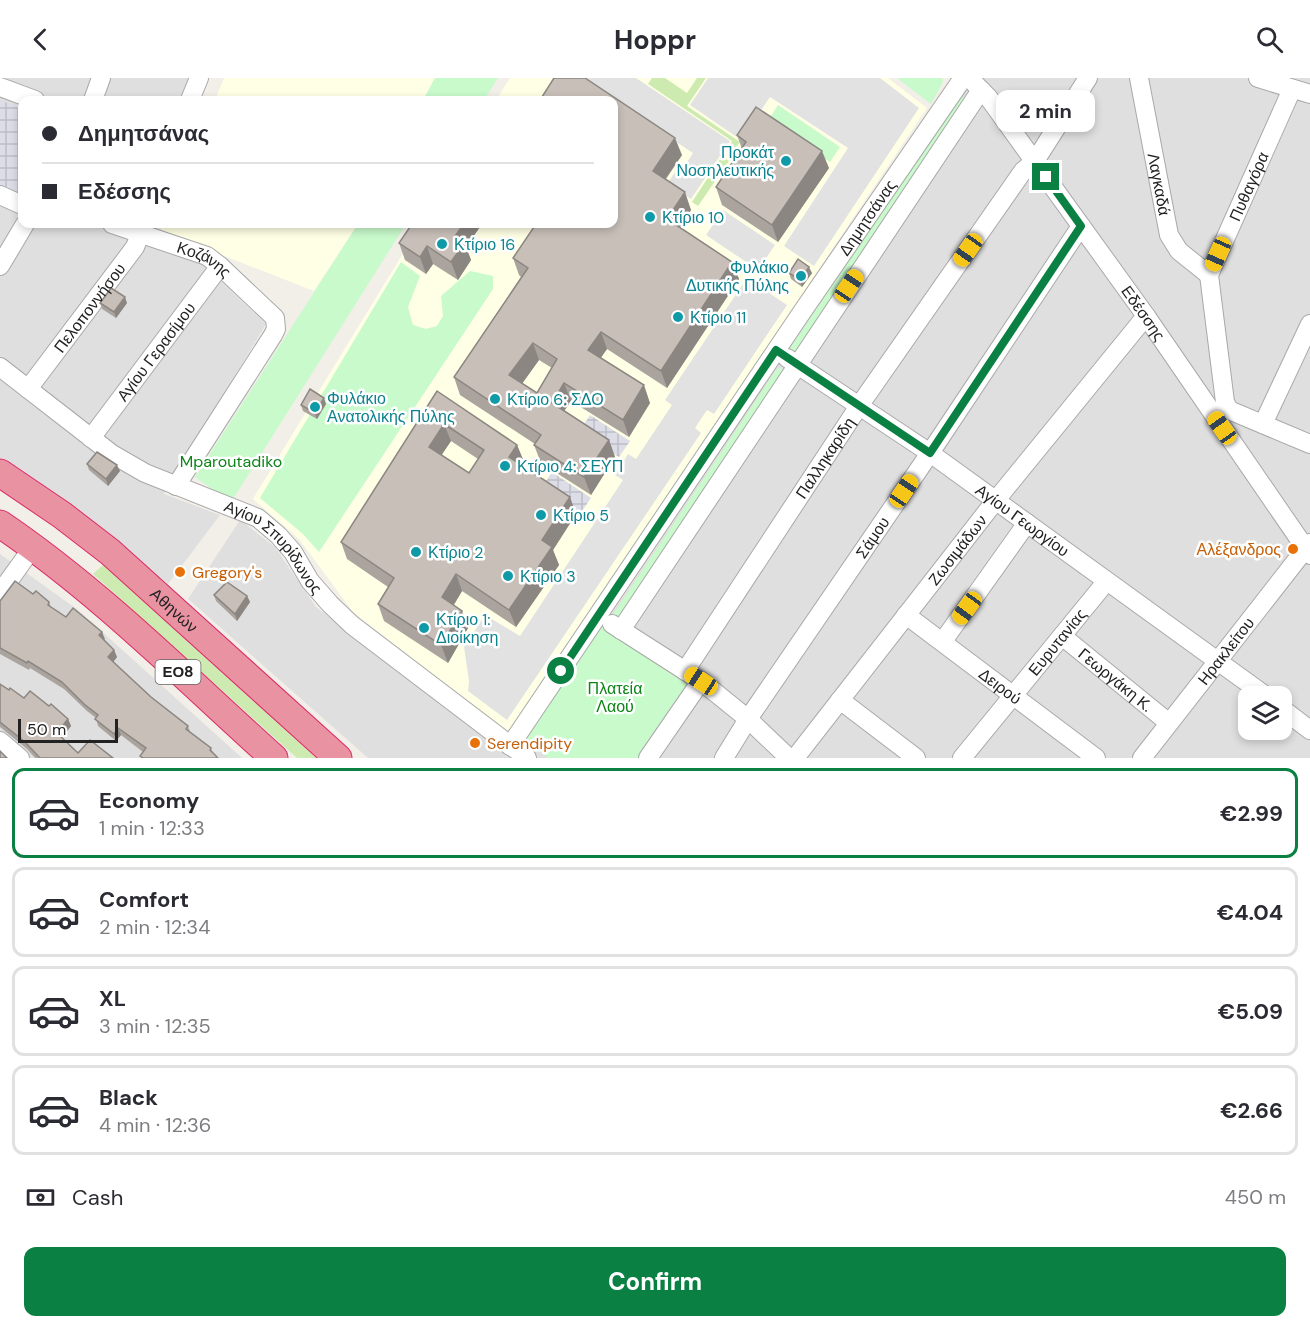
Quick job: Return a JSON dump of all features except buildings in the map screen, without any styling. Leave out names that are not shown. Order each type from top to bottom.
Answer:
[{"type":"highway","name":"Αθηνών","points":[[0,473],[63,515],[110,552],[338,758]]},
{"type":"highway","name":"ΕΟ8","points":[[0,525],[33,547],[83,586],[274,758]]},
{"type":"street","points":[[94,96],[101,78]]},
{"type":"street","points":[[192,96],[199,78]]},
{"type":"street","name":"Δημητσάνας","points":[[510,746],[776,350],[963,78]]},
{"type":"street","name":"Παλληκαρίδη","points":[[685,671],[859,406],[1023,171],[1035,161],[1088,78]]},
{"type":"street","name":"Λαγκαδά","points":[[1139,78],[1169,235],[1179,251],[1209,275]]},
{"type":"street","points":[[1257,78],[1301,91]]},
{"type":"street","name":"Δημητσάνας","points":[[621,630],[796,365],[975,84]]},
{"type":"street","name":"Εδέσσης","points":[[975,84],[988,97],[1146,316],[1221,412],[1308,549]]},
{"type":"street","points":[[7,85],[28,96]]},
{"type":"street","name":"Πυθαγόρα","points":[[1209,275],[1301,91]]},
{"type":"street","points":[[0,195],[18,203]]},
{"type":"street","name":"Σάμου","points":[[724,758],[748,719],[930,453],[1081,226]]},
{"type":"street","points":[[0,266],[23,228]]},
{"type":"street","name":"Κοζάνης","points":[[142,228],[207,256],[273,314],[276,323],[273,335],[176,486]]},
{"type":"street","name":"Πελοποννήσου","points":[[28,389],[126,259],[135,246],[142,228]]},
{"type":"street","name":"Αγίου Γερασίμου","points":[[91,438],[220,266]]},
{"type":"street","points":[[1209,275],[1225,402],[1221,412],[1263,424],[1310,444]]},
{"type":"street","name":"Ζωσιμάδων","points":[[795,758],[996,500],[1146,316]]},
{"type":"street","points":[[1263,424],[1310,324]]},
{"type":"street","name":"Αγίου Γεωργίου","points":[[776,350],[930,453],[1253,686]]},
{"type":"street","name":"Αγίου Σπυρίδωνος","points":[[0,367],[112,454],[145,473],[258,518],[293,552],[310,581],[352,625],[526,758]]},
{"type":"street","points":[[943,641],[1027,523]]},
{"type":"street","points":[[0,593],[33,547]]},
{"type":"street","name":"Ηρακλείτου","points":[[1142,758],[1308,549]]},
{"type":"street","name":"Ευρυτανίας","points":[[962,758],[1106,582]]},
{"type":"street","points":[[599,614],[701,681],[748,719],[789,758]]},
{"type":"street","name":"Δειρού","points":[[906,615],[1096,758]]},
{"type":"street","name":"Γεωργάκη Κ.","points":[[1062,636],[1169,723]]},
{"type":"street","points":[[648,758],[701,681]]},
{"type":"street","points":[[840,700],[916,758]]},
{"type":"street","points":[[1292,716],[1310,729]]},
{"type":"street","points":[[0,741],[20,758]]},
{"type":"shaded area","points":[[0,78],[189,78],[182,96],[18,96],[18,228],[132,228],[128,240],[202,263],[266,324],[164,494],[220,515],[168,584],[89,521],[0,458]]},
{"type":"shaded area","points":[[224,78],[435,78],[425,96],[217,96]]},
{"type":"shaded area","points":[[510,78],[888,78],[927,108],[508,733],[353,612],[299,539],[253,499],[419,228],[618,228],[618,96],[499,96]]},
{"type":"shaded area","points":[[580,78],[636,78],[730,141],[691,199],[667,184],[678,168],[682,170],[693,153],[618,103],[618,96],[607,96]]},
{"type":"shaded area","points":[[708,78],[880,78],[919,108],[814,266],[784,246],[848,148],[770,97],[741,140],[690,105]]},
{"type":"shaded area","points":[[961,78],[1310,78],[1310,758],[515,758],[965,86]]},
{"type":"shaded area","points":[[0,100],[18,107],[18,192],[0,184]]},
{"type":"shaded area","points":[[723,210],[775,245],[758,270],[706,235]]},
{"type":"shaded area","points":[[161,228],[355,228],[314,291],[160,231]]},
{"type":"shaded area","points":[[747,278],[787,305],[714,414],[707,410],[695,428],[701,433],[507,720],[468,691],[469,681],[464,647],[485,615],[520,636],[623,480],[615,475],[628,454],[636,459],[672,405],[665,400]]},
{"type":"shaded area","points":[[590,415],[630,441],[619,457],[579,432]]},
{"type":"shaded area","points":[[552,472],[591,498],[580,514],[541,489]]},
{"type":"shaded area","points":[[240,520],[275,547],[316,607],[512,758],[368,758],[188,599]]},
{"type":"shaded area","points":[[0,554],[78,610],[242,758],[0,758]]},
{"type":"green space","points":[[435,78],[498,78],[487,96],[425,96]]},
{"type":"green space","points":[[652,78],[665,78],[687,93],[697,78],[706,78],[687,106],[740,142],[733,152],[728,148],[732,141],[648,84]]},
{"type":"green space","points":[[897,78],[942,78],[943,82],[931,104]]},
{"type":"green space","points":[[965,96],[969,97],[799,354],[790,353],[790,348],[957,100]]},
{"type":"green space","points":[[778,105],[840,147],[830,162],[768,121]]},
{"type":"green space","points":[[722,156],[729,161],[698,206],[692,202]]},
{"type":"green space","name":"Mparoutadiko","points":[[355,228],[403,228],[233,499],[212,489],[195,477]]},
{"type":"green space","points":[[401,262],[420,276],[408,307],[413,325],[426,329],[437,326],[443,316],[441,296],[470,271],[493,276],[493,289],[319,552],[303,534],[260,498]]},
{"type":"green space","points":[[781,367],[784,372],[619,619],[614,617],[614,613],[776,370]]},
{"type":"green space","points":[[103,565],[316,758],[297,758],[93,574]]},
{"type":"green space","name":"Πλατεία Λαού","points":[[601,623],[689,682],[639,758],[548,758],[525,740]]},
{"type":"place","name":"Προκάτ Νοσηλευτικής","points":[[786,161]]},
{"type":"place","name":"Κτίριο 10","points":[[650,217]]},
{"type":"place","name":"Κτίριο 16","points":[[442,244]]},
{"type":"place","name":"Φυλάκιο Δυτικής Πύλης","points":[[801,276]]},
{"type":"place","name":"Κτίριο 11","points":[[678,317]]},
{"type":"place","name":"Κτίριο 6: ΣΔΟ","points":[[495,399]]},
{"type":"place","name":"Φυλάκιο Ανατολικής Πύλης","points":[[315,407]]},
{"type":"place","name":"Κτίριο 4: ΣΕΥΠ","points":[[505,466]]},
{"type":"place","name":"Κτίριο 5","points":[[541,515]]},
{"type":"place","name":"Αλέξανδρος","points":[[1293,549]]},
{"type":"place","name":"Κτίριο 2","points":[[416,552]]},
{"type":"place","name":"Gregory's","points":[[180,572]]},
{"type":"place","name":"Κτίριο 3","points":[[508,576]]},
{"type":"place","name":"Κτίριο 1: Διοίκηση","points":[[424,628]]},
{"type":"place","name":"Serendipity","points":[[475,743]]},
{"type":"route","points":[[561,671],[776,350],[930,453],[1081,226],[1046,177]]}]
